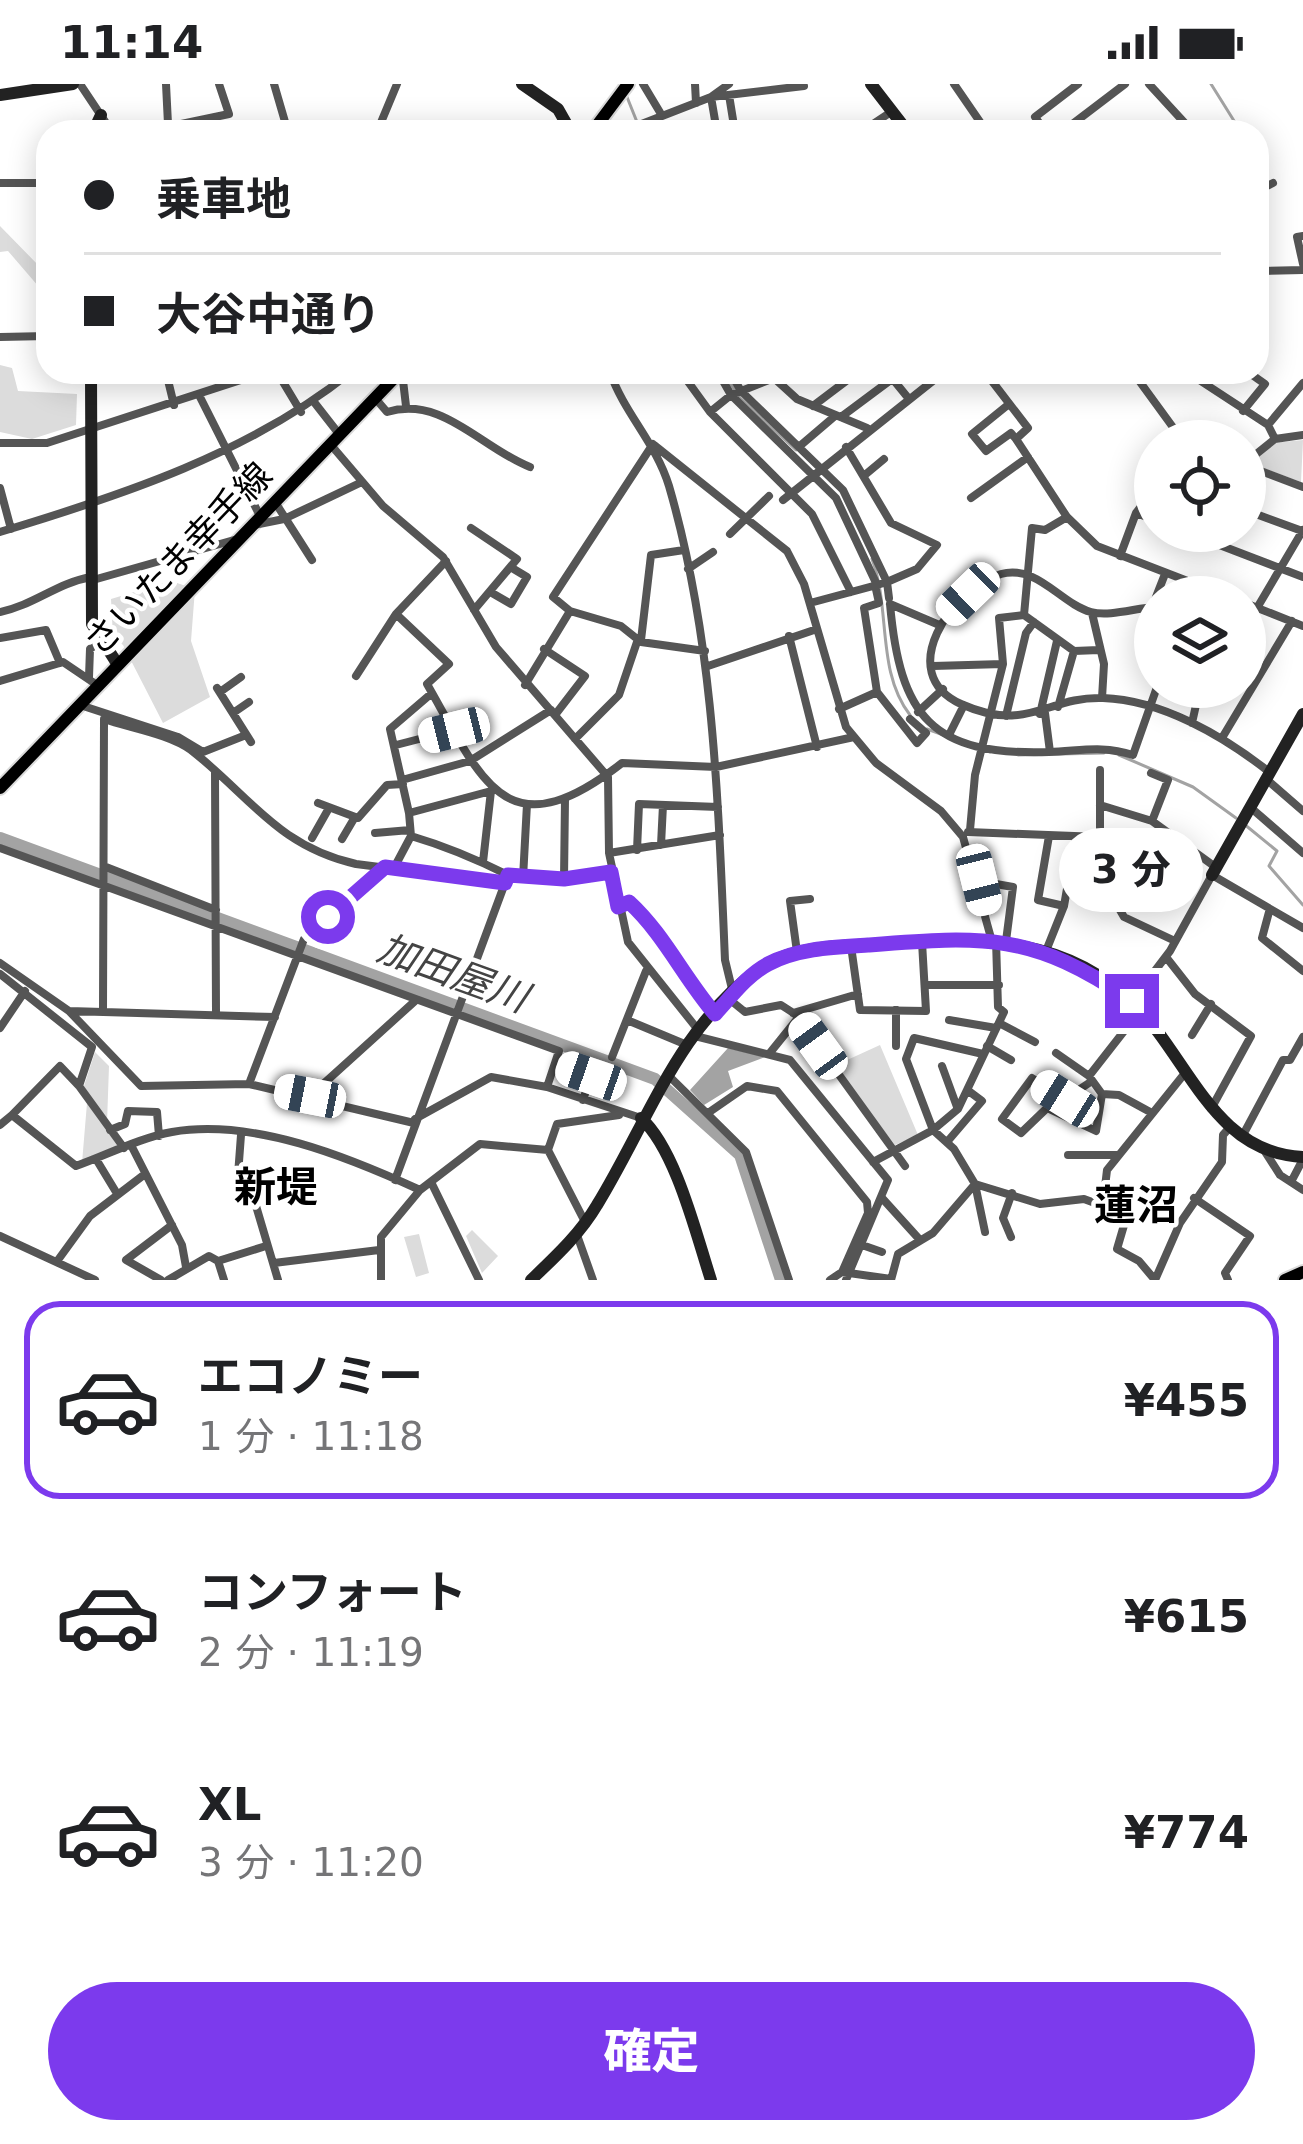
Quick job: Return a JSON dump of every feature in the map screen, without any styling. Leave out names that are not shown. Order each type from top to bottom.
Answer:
[{"type":"main road","points":[[601,120],[628,84]]},
{"type":"main road","name":"さいたま幸手線","points":[[0,788],[80,705],[93,682],[118,665],[389,384]]},
{"type":"main road","points":[[1285,1280],[1303,1272]]},
{"type":"street","points":[[0,95],[76,84],[104,120]]},
{"type":"street","points":[[166,84],[168,120]]},
{"type":"street","points":[[192,120],[229,114],[219,84]]},
{"type":"street","points":[[274,84],[284,120]]},
{"type":"street","points":[[382,120],[397,84]]},
{"type":"street","points":[[521,84],[558,109],[564,120]]},
{"type":"street","points":[[644,84],[661,114]]},
{"type":"street","points":[[695,84],[696,103]]},
{"type":"street","points":[[872,84],[899,120]]},
{"type":"street","points":[[954,84],[978,120]]},
{"type":"street","points":[[1037,120],[1035,117],[1078,84]]},
{"type":"street","points":[[1078,120],[1125,84]]},
{"type":"street","points":[[1149,84],[1182,120]]},
{"type":"street","points":[[649,120],[729,90],[804,86]]},
{"type":"street","points":[[729,90],[733,120]]},
{"type":"street","points":[[711,98],[715,120]]},
{"type":"street","points":[[879,120],[892,111]]},
{"type":"street","points":[[99,120],[101,115]]},
{"type":"street","points":[[0,183],[36,183]]},
{"type":"street","points":[[1269,185],[1273,183]]},
{"type":"street","points":[[1269,270],[1303,267],[1297,237],[1303,236]]},
{"type":"street","points":[[0,337],[36,336]]},
{"type":"street","points":[[1268,425],[1303,383]]},
{"type":"street","points":[[91,384],[92,623],[98,642],[118,665]]},
{"type":"street","points":[[169,384],[174,405]]},
{"type":"street","points":[[0,442],[47,443],[234,384]]},
{"type":"street","points":[[284,384],[301,412]]},
{"type":"street","points":[[0,532],[170,477],[301,412],[336,384]]},
{"type":"street","points":[[403,384],[406,406]]},
{"type":"street","points":[[617,384],[653,444],[684,550],[708,665],[731,997],[745,1012],[781,1005],[795,1016],[905,1166]]},
{"type":"street","points":[[690,384],[710,412],[818,522],[850,592]]},
{"type":"street","points":[[728,384],[848,497],[890,602],[904,692],[926,733],[917,743],[878,692],[864,608],[879,603],[880,584]]},
{"type":"street","points":[[733,384],[736,393],[801,446],[819,470]]},
{"type":"street","points":[[710,412],[754,384]]},
{"type":"street","points":[[784,384],[813,406],[867,428]]},
{"type":"street","points":[[813,406],[842,384]]},
{"type":"street","points":[[801,446],[879,384]]},
{"type":"street","points":[[896,384],[909,399]]},
{"type":"street","points":[[783,500],[867,428],[928,384]]},
{"type":"street","points":[[994,384],[1028,428],[1016,439]]},
{"type":"street","points":[[1141,384],[1168,420]]},
{"type":"street","points":[[1202,384],[1268,425],[1275,440]]},
{"type":"street","points":[[1243,411],[1265,384]]},
{"type":"street","points":[[200,397],[257,521],[284,519],[362,482]]},
{"type":"street","points":[[375,398],[383,411],[406,406],[436,411],[496,454],[530,467]]},
{"type":"street","points":[[314,402],[362,482],[446,561],[525,686],[608,777],[611,872],[628,942],[694,1038]]},
{"type":"street","points":[[1009,404],[972,434],[986,451],[1011,433],[1067,517],[1097,546],[1171,576]]},
{"type":"street","points":[[1266,447],[1275,440],[1303,435]]},
{"type":"street","points":[[653,444],[788,551],[810,603],[839,709],[854,737],[876,763],[967,834],[1100,837],[1100,770]]},
{"type":"street","points":[[653,444],[553,597],[570,611],[621,626],[640,640],[705,651]]},
{"type":"street","points":[[810,603],[880,584],[917,568],[937,545],[891,524],[866,474],[846,447]]},
{"type":"street","points":[[970,498],[1029,457]]},
{"type":"street","points":[[866,474],[884,459]]},
{"type":"street","points":[[1266,472],[1303,487]]},
{"type":"street","points":[[0,488],[11,529]]},
{"type":"street","points":[[730,534],[769,496]]},
{"type":"street","points":[[275,502],[312,560]]},
{"type":"street","points":[[1024,615],[1031,528],[1045,530],[1067,517]]},
{"type":"street","points":[[1266,517],[1302,530],[1266,592]]},
{"type":"street","points":[[1120,556],[1134,518]]},
{"type":"street","points":[[471,528],[518,559],[474,610]]},
{"type":"street","points":[[0,612],[28,604],[63,583],[242,538]]},
{"type":"street","points":[[575,739],[619,694],[640,640],[651,555],[684,550]]},
{"type":"street","points":[[688,569],[713,552]]},
{"type":"street","points":[[1238,552],[1303,577]]},
{"type":"street","points":[[356,676],[395,614],[446,561]]},
{"type":"street","points":[[491,593],[511,604],[527,577],[512,568]]},
{"type":"street","points":[[1134,606],[1093,613],[1028,574],[1002,574],[968,594],[937,624],[932,666],[944,689],[964,705],[992,714],[1042,714],[1102,698],[1192,724],[1222,737],[1303,811]]},
{"type":"street","points":[[890,602],[937,624]]},
{"type":"street","points":[[525,686],[570,611]]},
{"type":"street","points":[[1266,611],[1303,626]]},
{"type":"street","points":[[1093,613],[1102,698]]},
{"type":"street","points":[[395,614],[449,664],[427,684],[491,791],[483,862]]},
{"type":"street","points":[[873,1162],[894,1146],[933,1130],[958,1108],[970,1092],[1004,1012],[998,1007],[998,939],[967,834],[1003,664],[999,618],[1024,615],[1074,652],[1100,650]]},
{"type":"street","points":[[1222,737],[1292,621]]},
{"type":"street","points":[[1006,716],[1026,633],[1034,622]]},
{"type":"street","points":[[708,665],[817,629]]},
{"type":"street","points":[[0,638],[46,630],[60,663],[93,682]]},
{"type":"street","points":[[789,636],[817,747]]},
{"type":"street","points":[[1050,752],[1042,714],[1057,641]]},
{"type":"street","points":[[93,682],[90,649],[98,642]]},
{"type":"street","points":[[342,838],[355,817],[370,808],[387,785],[470,761],[553,713],[585,676],[544,649]]},
{"type":"street","points":[[1058,708],[1074,652]]},
{"type":"street","points":[[0,681],[60,663]]},
{"type":"street","points":[[932,666],[1003,664]]},
{"type":"street","points":[[80,705],[203,752],[249,739],[218,690],[241,677]]},
{"type":"street","points":[[901,726],[944,689]]},
{"type":"street","points":[[839,709],[878,692]]},
{"type":"street","points":[[249,1084],[299,951],[389,867],[410,833],[390,729],[432,693]]},
{"type":"street","points":[[233,713],[249,702]]},
{"type":"street","points":[[949,735],[964,705]]},
{"type":"street","points":[[1192,724],[1195,708]]},
{"type":"street","points":[[913,716],[981,751],[1050,752],[1106,746],[1132,755],[1150,709]]},
{"type":"street","points":[[1102,1094],[1096,1131],[1047,1108],[1021,1133],[1002,1119],[1032,1078],[1065,1099],[1089,1079],[1166,957],[1303,714]]},
{"type":"street","points":[[103,1011],[104,719],[178,740],[280,833],[335,859],[506,879],[564,879],[611,872]]},
{"type":"street","points":[[396,745],[454,730]]},
{"type":"street","points":[[1290,735],[1303,743]]},
{"type":"street","points":[[409,813],[491,791],[527,804],[566,799],[608,777],[622,763],[716,767],[854,737]]},
{"type":"street","points":[[215,772],[216,1015]]},
{"type":"street","points":[[1150,773],[1168,780],[1152,821]]},
{"type":"street","points":[[564,879],[566,799]]},
{"type":"street","points":[[318,802],[355,817]]},
{"type":"street","points":[[523,878],[527,804]]},
{"type":"street","points":[[637,850],[639,804],[718,807]]},
{"type":"street","points":[[662,845],[663,805]]},
{"type":"street","points":[[1248,805],[1303,853]]},
{"type":"street","points":[[1100,806],[1152,821],[1269,912],[1303,928]]},
{"type":"street","points":[[312,838],[328,808]]},
{"type":"street","points":[[374,833],[410,833],[483,862],[506,879]]},
{"type":"street","points":[[609,853],[720,835]]},
{"type":"street","points":[[1049,836],[1038,900],[1064,906]]},
{"type":"street","points":[[1045,952],[1064,906],[1076,837]]},
{"type":"street","points":[[0,848],[217,910]]},
{"type":"street","points":[[105,876],[214,926],[299,951],[416,1000],[458,1009],[559,1052],[547,1087]]},
{"type":"street","points":[[395,1180],[506,879]]},
{"type":"street","points":[[979,880],[1013,887],[998,939]]},
{"type":"street","points":[[1068,888],[1117,905],[1124,917],[1175,941]]},
{"type":"street","points":[[797,953],[790,901],[810,899]]},
{"type":"street","points":[[618,907],[629,902],[655,925],[679,972],[715,1014]]},
{"type":"street","points":[[1269,912],[1262,938],[1303,971]]},
{"type":"street","points":[[531,1280],[580,1229],[634,1116],[731,997],[760,969],[797,953],[851,946],[998,939],[1045,952],[1136,1006],[1211,1109],[1264,1150],[1303,1190]]},
{"type":"street","points":[[851,946],[860,1010],[926,1011],[922,941]]},
{"type":"street","points":[[1166,957],[1195,994],[1251,1036],[1211,1109]]},
{"type":"street","points":[[0,963],[69,1011],[141,1086],[249,1084],[414,1121],[491,1078],[547,1087],[634,1116],[658,1140],[711,1280]]},
{"type":"street","points":[[612,1058],[646,971]]},
{"type":"street","points":[[0,974],[92,1047],[79,1086]]},
{"type":"street","points":[[925,985],[999,985]]},
{"type":"street","points":[[0,1027],[25,991]]},
{"type":"street","points":[[769,1054],[795,1016],[858,994]]},
{"type":"street","points":[[310,1096],[416,1000]]},
{"type":"street","points":[[1192,1035],[1210,1004]]},
{"type":"street","points":[[896,1010],[896,1046]]},
{"type":"street","points":[[69,1011],[274,1017]]},
{"type":"street","points":[[627,1020],[790,1060],[888,1180],[846,1275]]},
{"type":"street","points":[[949,1020],[998,1026],[1035,1042]]},
{"type":"street","points":[[975,1184],[1040,1204],[1084,1199],[1126,1215],[1117,1249],[1139,1261],[1155,1280],[1194,1198],[1222,1162],[1223,1136],[1236,1131],[1303,1037]]},
{"type":"street","points":[[985,1232],[975,1184],[933,1130],[906,1059],[914,1038],[986,1050],[1011,1060]]},
{"type":"street","points":[[1056,1053],[1102,1094],[1119,1095],[1152,1113]]},
{"type":"street","points":[[555,1063],[591,1076],[583,1100]]},
{"type":"street","points":[[0,1125],[60,1066],[146,1173],[172,1225],[186,1268]]},
{"type":"street","points":[[942,1066],[958,1108]]},
{"type":"street","points":[[1103,1204],[1107,1170],[1185,1073]]},
{"type":"street","points":[[668,1074],[746,1152],[788,1280]]},
{"type":"street","points":[[708,1113],[747,1086],[777,1090],[867,1202],[868,1213],[846,1275]]},
{"type":"street","points":[[946,1142],[982,1101],[970,1092]]},
{"type":"street","points":[[110,1130],[125,1124],[128,1111],[157,1112],[159,1136]]},
{"type":"street","points":[[12,1115],[76,1166],[159,1136],[191,1131],[332,1150],[420,1190]]},
{"type":"street","points":[[593,1280],[580,1229],[548,1150],[557,1124],[634,1116]]},
{"type":"street","points":[[241,1136],[238,1175],[251,1189],[278,1280]]},
{"type":"street","points":[[381,1280],[379,1250],[389,1223],[452,1161],[480,1144],[548,1150]]},
{"type":"street","points":[[1264,1150],[1303,1158],[1291,1182]]},
{"type":"street","points":[[1068,1155],[1119,1155]]},
{"type":"street","points":[[96,1159],[116,1192]]},
{"type":"street","points":[[58,1260],[90,1216],[146,1173]]},
{"type":"street","points":[[432,1184],[479,1280]]},
{"type":"street","points":[[830,1280],[846,1275],[891,1280],[898,1254],[920,1240],[975,1184]]},
{"type":"street","points":[[1011,1237],[1004,1218],[1012,1193]]},
{"type":"street","points":[[882,1198],[920,1240]]},
{"type":"street","points":[[1194,1198],[1250,1236],[1225,1273],[1228,1280]]},
{"type":"street","points":[[172,1225],[127,1260],[165,1280],[209,1256],[218,1261],[224,1280]]},
{"type":"street","points":[[0,1236],[95,1280]]},
{"type":"street","points":[[862,1245],[882,1252]]},
{"type":"street","points":[[218,1261],[266,1246]]},
{"type":"street","points":[[273,1263],[379,1250]]},
{"type":"shaded area","points":[[0,226],[36,263],[36,284],[8,251],[0,252]]},
{"type":"shaded area","points":[[0,365],[12,368],[18,391],[77,394],[76,425],[32,439],[0,432]]},
{"type":"shaded area","points":[[1303,440],[1301,482],[1266,469],[1266,448],[1272,443]]},
{"type":"shaded area","points":[[171,581],[195,589],[191,641],[210,697],[163,723],[123,645],[113,637],[111,599]]},
{"type":"shaded area","points":[[880,1045],[918,1135],[895,1145],[834,1066]]},
{"type":"shaded area","points":[[728,1048],[765,1057],[728,1071],[733,1087],[704,1105],[690,1090]]},
{"type":"shaded area","points":[[95,1052],[109,1066],[107,1123],[83,1089]]},
{"type":"shaded area","points":[[87,1103],[120,1148],[82,1163]]},
{"type":"shaded area","points":[[472,1230],[498,1256],[482,1273],[466,1236]]},
{"type":"shaded area","points":[[419,1234],[429,1273],[416,1277],[404,1237]]},
{"type":"waterway","points":[[1211,84],[1234,120]]},
{"type":"waterway","points":[[627,97],[636,120]]},
{"type":"waterway","points":[[731,384],[796,450]]},
{"type":"waterway","points":[[872,559],[892,679],[910,715]]},
{"type":"waterway","points":[[927,729],[990,752]]},
{"type":"waterway","points":[[1018,755],[1104,753]]},
{"type":"waterway","points":[[1119,755],[1193,787],[1236,818]]},
{"type":"waterway","points":[[1244,824],[1277,851],[1269,866],[1303,905]]},
{"type":"waterway","name":"加田屋川","points":[[0,838],[655,1079],[740,1155],[781,1280]]},
{"type":"district","name":"新堤","points":[[276,1187]]},
{"type":"district","name":"蓮沼","points":[[1136,1205]]},
{"type":"route","points":[[328,917],[385,867],[505,883],[508,875],[564,879],[611,872],[618,907],[629,902],[655,925],[679,972],[715,1014],[760,969],[793,954],[964,937],[995,938],[1045,952],[1132,1001]]}]
